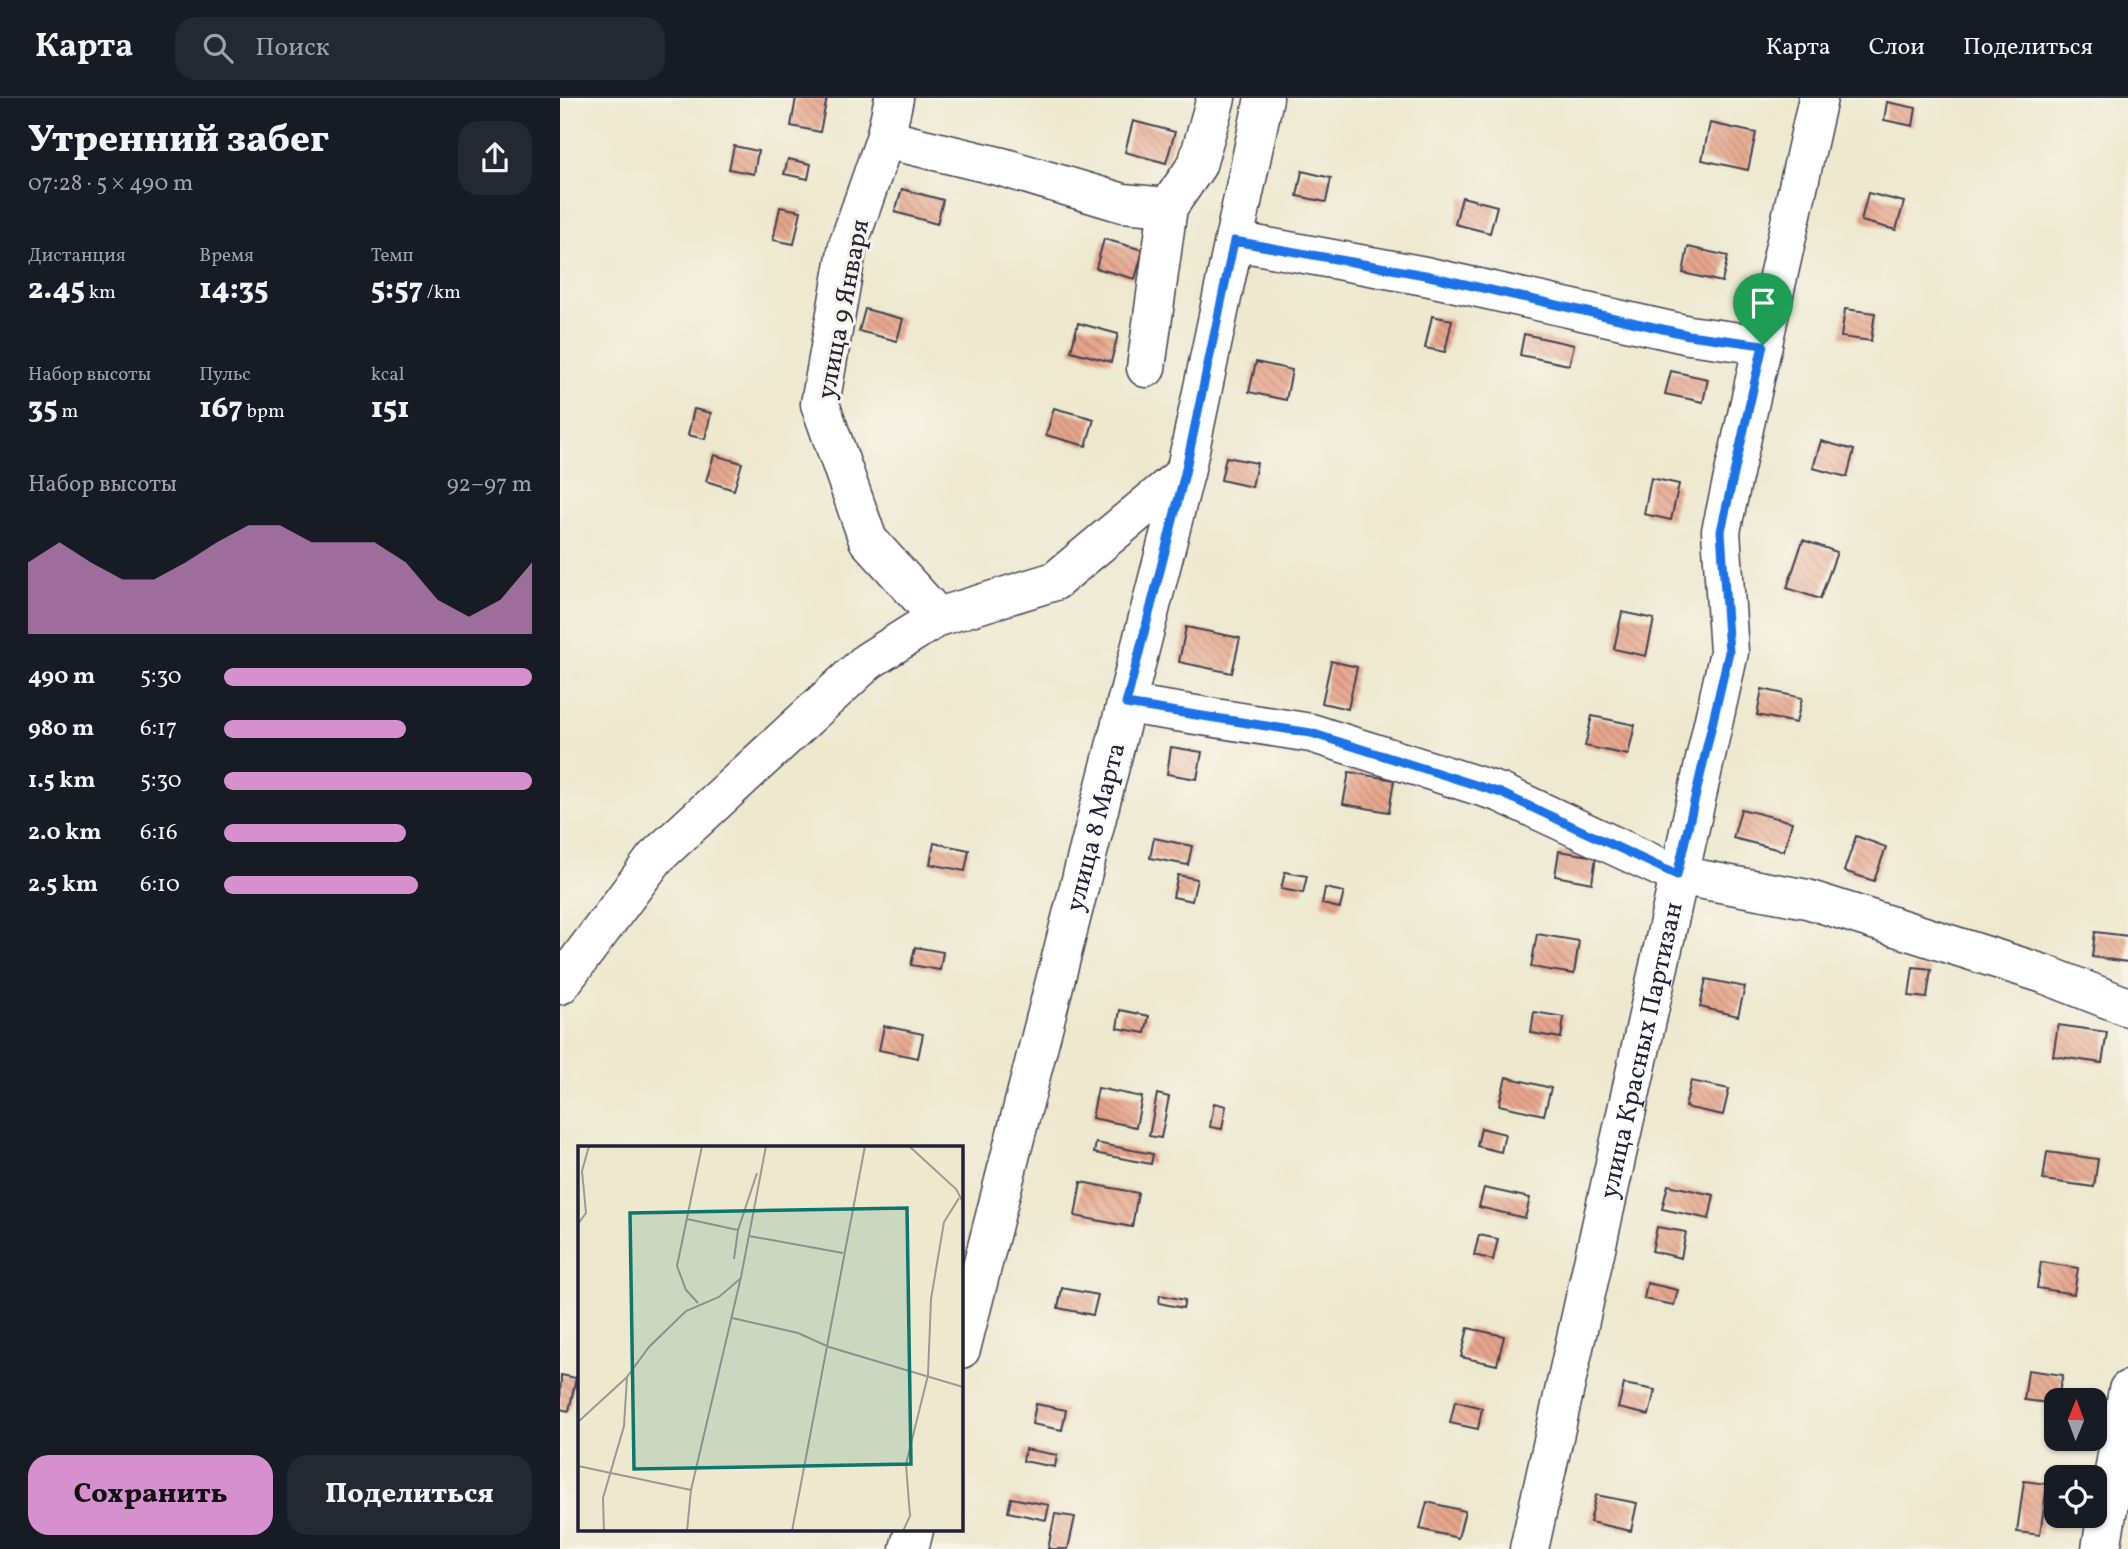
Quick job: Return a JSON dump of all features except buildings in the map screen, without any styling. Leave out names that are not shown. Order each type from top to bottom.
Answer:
[{"type":"street","name":"улица 9 Января","points":[[894,98],[885,139],[848,245],[820,404],[869,540],[938,617]]},
{"type":"street","points":[[1146,368],[1168,207],[1198,165],[1216,98]]},
{"type":"street","name":"улица 8 Марта","points":[[962,1345],[1185,473],[1264,98]]},
{"type":"street","name":"улица Красных Партизан","points":[[1529,1549],[1677,875],[1729,652],[1721,531],[1818,98]]},
{"type":"street","points":[[885,139],[1002,167],[1123,203],[1168,207]]},
{"type":"street","points":[[1234,241],[1425,275],[1689,335],[1763,345]]},
{"type":"street","points":[[560,985],[655,858],[868,662],[938,617],[1055,581],[1185,473]]},
{"type":"street","points":[[1126,704],[1311,733],[1501,793],[1677,875],[1807,899],[2044,974],[2128,1007]]},
{"type":"street","points":[[2101,1549],[2128,1390]]},
{"type":"street","points":[[909,1549],[913,1532]]},
{"type":"route","points":[[1234,241],[1425,275],[1538,303],[1689,335],[1763,345],[1721,531],[1729,652],[1677,875],[1501,793],[1311,733],[1126,704],[1185,473],[1234,241]]}]
